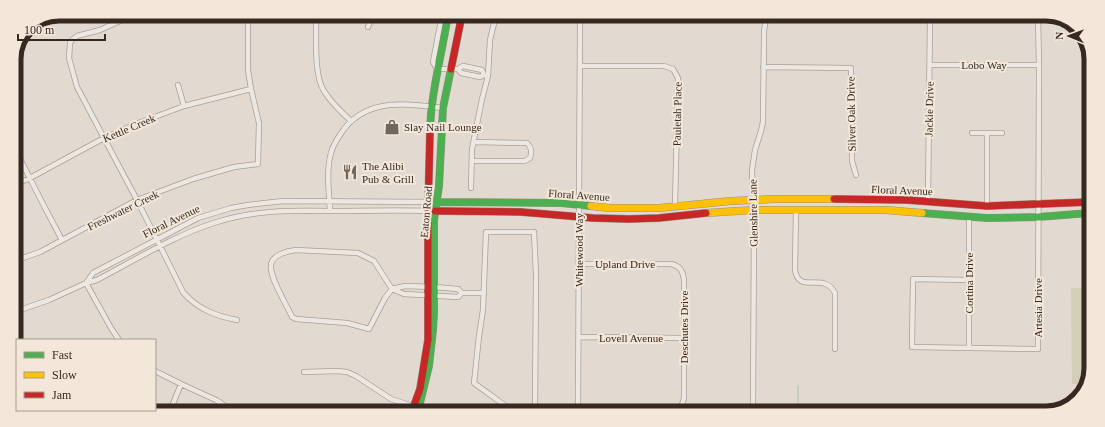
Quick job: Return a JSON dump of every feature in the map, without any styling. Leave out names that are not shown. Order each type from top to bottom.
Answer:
[{"type":"street","points":[[120,21],[100,30],[77,36],[72,40],[70,44],[69,58],[77,87],[137,200],[183,292],[189,299],[200,307],[221,317],[237,320]]},
{"type":"street","points":[[248,21],[248,70],[251,89]]},
{"type":"street","points":[[317,21],[317,71],[319,81],[323,90],[330,99],[340,111],[351,120]]},
{"type":"street","points":[[368,26],[370,21]]},
{"type":"street","name":"Eaton Road","points":[[437,69],[433,62],[441,21]]},
{"type":"street","name":"Eaton Road","points":[[417,406],[425,385],[432,349],[434,324],[431,287],[431,211],[428,202],[430,119],[437,69],[447,21]]},
{"type":"street","name":"Eaton Road","points":[[431,211],[436,202],[439,186],[443,108],[454,69],[461,21]]},
{"type":"street","points":[[471,188],[474,142],[486,75],[490,40],[495,21]]},
{"type":"street","name":"Whitewood Way","points":[[578,406],[580,21]]},
{"type":"street","name":"Glenshire Lane","points":[[753,406],[753,160],[762,122],[765,21]]},
{"type":"street","name":"Jackie Drive","points":[[928,202],[930,21]]},
{"type":"street","name":"Artesia Drive","points":[[968,280],[913,279],[912,347],[1038,349],[1038,21]]},
{"type":"street","name":"Lobo Way","points":[[930,65],[1039,65]]},
{"type":"street","points":[[437,69],[454,69],[463,66],[482,70],[486,75]]},
{"type":"street","name":"Pauletah Place","points":[[580,66],[664,66],[673,69],[678,78],[675,206]]},
{"type":"street","name":"Silver Oak Drive","points":[[763,67],[851,68],[852,161],[856,175]]},
{"type":"street","points":[[454,69],[461,73],[480,77],[486,75]]},
{"type":"street","points":[[178,85],[184,106]]},
{"type":"street","name":"Kettle Creek","points":[[21,182],[104,138],[136,124],[184,106],[251,89]]},
{"type":"street","name":"Freshwater Creek","points":[[21,259],[40,252],[137,200],[193,179],[234,167],[258,164],[259,123],[251,89]]},
{"type":"street","points":[[330,211],[329,163],[331,153],[341,132],[351,120],[366,110],[391,104],[443,108]]},
{"type":"street","points":[[972,133],[1002,133]]},
{"type":"street","points":[[987,133],[987,206]]},
{"type":"street","points":[[472,161],[525,161],[530,158],[532,152],[531,147],[527,143],[474,142]]},
{"type":"street","points":[[21,161],[62,240]]},
{"type":"street","name":"Floral Avenue","points":[[86,283],[93,273],[198,218],[231,208],[266,202],[508,202],[579,205],[609,208],[659,208],[753,200],[886,200],[987,206],[1084,202]]},
{"type":"street","name":"Floral Avenue","points":[[21,310],[49,300],[86,283],[97,280],[180,236],[199,228],[232,218],[283,210],[521,212],[599,218],[644,219],[753,210],[886,210],[969,217],[1038,217],[1084,213]]},
{"type":"street","points":[[796,210],[796,276],[798,280],[803,282],[824,283],[829,285],[835,293],[835,349]]},
{"type":"street","name":"Cortina Drive","points":[[968,348],[969,217]]},
{"type":"street","points":[[506,406],[474,383],[483,310],[486,232],[534,232],[536,274],[535,406]]},
{"type":"street","points":[[462,293],[458,289],[431,287],[405,286],[392,289],[385,298],[369,329],[347,323],[296,319],[292,317],[272,275],[270,264],[274,258],[286,252],[296,250],[358,253],[374,261],[392,289],[404,294],[458,297],[462,293],[484,293]]},
{"type":"street","name":"Upland Drive","points":[[579,264],[670,264]]},
{"type":"street","name":"Deschutes Drive","points":[[670,264],[676,265],[680,268],[683,274],[684,398],[682,406]]},
{"type":"street","points":[[86,283],[118,339]]},
{"type":"street","name":"Lovell Avenue","points":[[579,337],[684,338]]},
{"type":"street","points":[[304,372],[337,370],[347,372],[356,376],[391,399],[406,406]]},
{"type":"street","points":[[156,372],[216,400],[225,406]]},
{"type":"street","points":[[172,406],[181,384]]},
{"type":"shaded area","points":[[1071,288],[1084,288],[1084,368],[1080,384],[1072,384]]},
{"type":"waterway","points":[[798,386],[798,406]]},
{"type":"traffic: fast","points":[[430,131],[435,87],[447,21]]},
{"type":"traffic: fast","points":[[419,406],[429,366],[433,330],[434,220],[439,186],[443,108],[451,69]]},
{"type":"traffic: fast","points":[[436,202],[561,203],[591,206]]},
{"type":"traffic: fast","points":[[922,213],[987,218],[1038,217],[1084,213]]},
{"type":"traffic: slow","points":[[591,206],[609,208],[659,208],[731,201],[834,199]]},
{"type":"traffic: slow","points":[[706,213],[753,210],[886,210],[922,213]]},
{"type":"traffic: jam","points":[[451,69],[461,21]]},
{"type":"traffic: jam","points":[[414,406],[420,389],[428,340],[428,211],[430,131]]},
{"type":"traffic: jam","points":[[834,199],[907,200],[987,206],[1084,202]]},
{"type":"traffic: jam","points":[[435,211],[521,212],[593,218],[629,219],[659,218],[706,213]]},
{"type":"place","name":"Slay Nail Lounge","points":[[392,127]]},
{"type":"place","name":"The Alibi Pub & Grill","points":[[350,172]]}]
